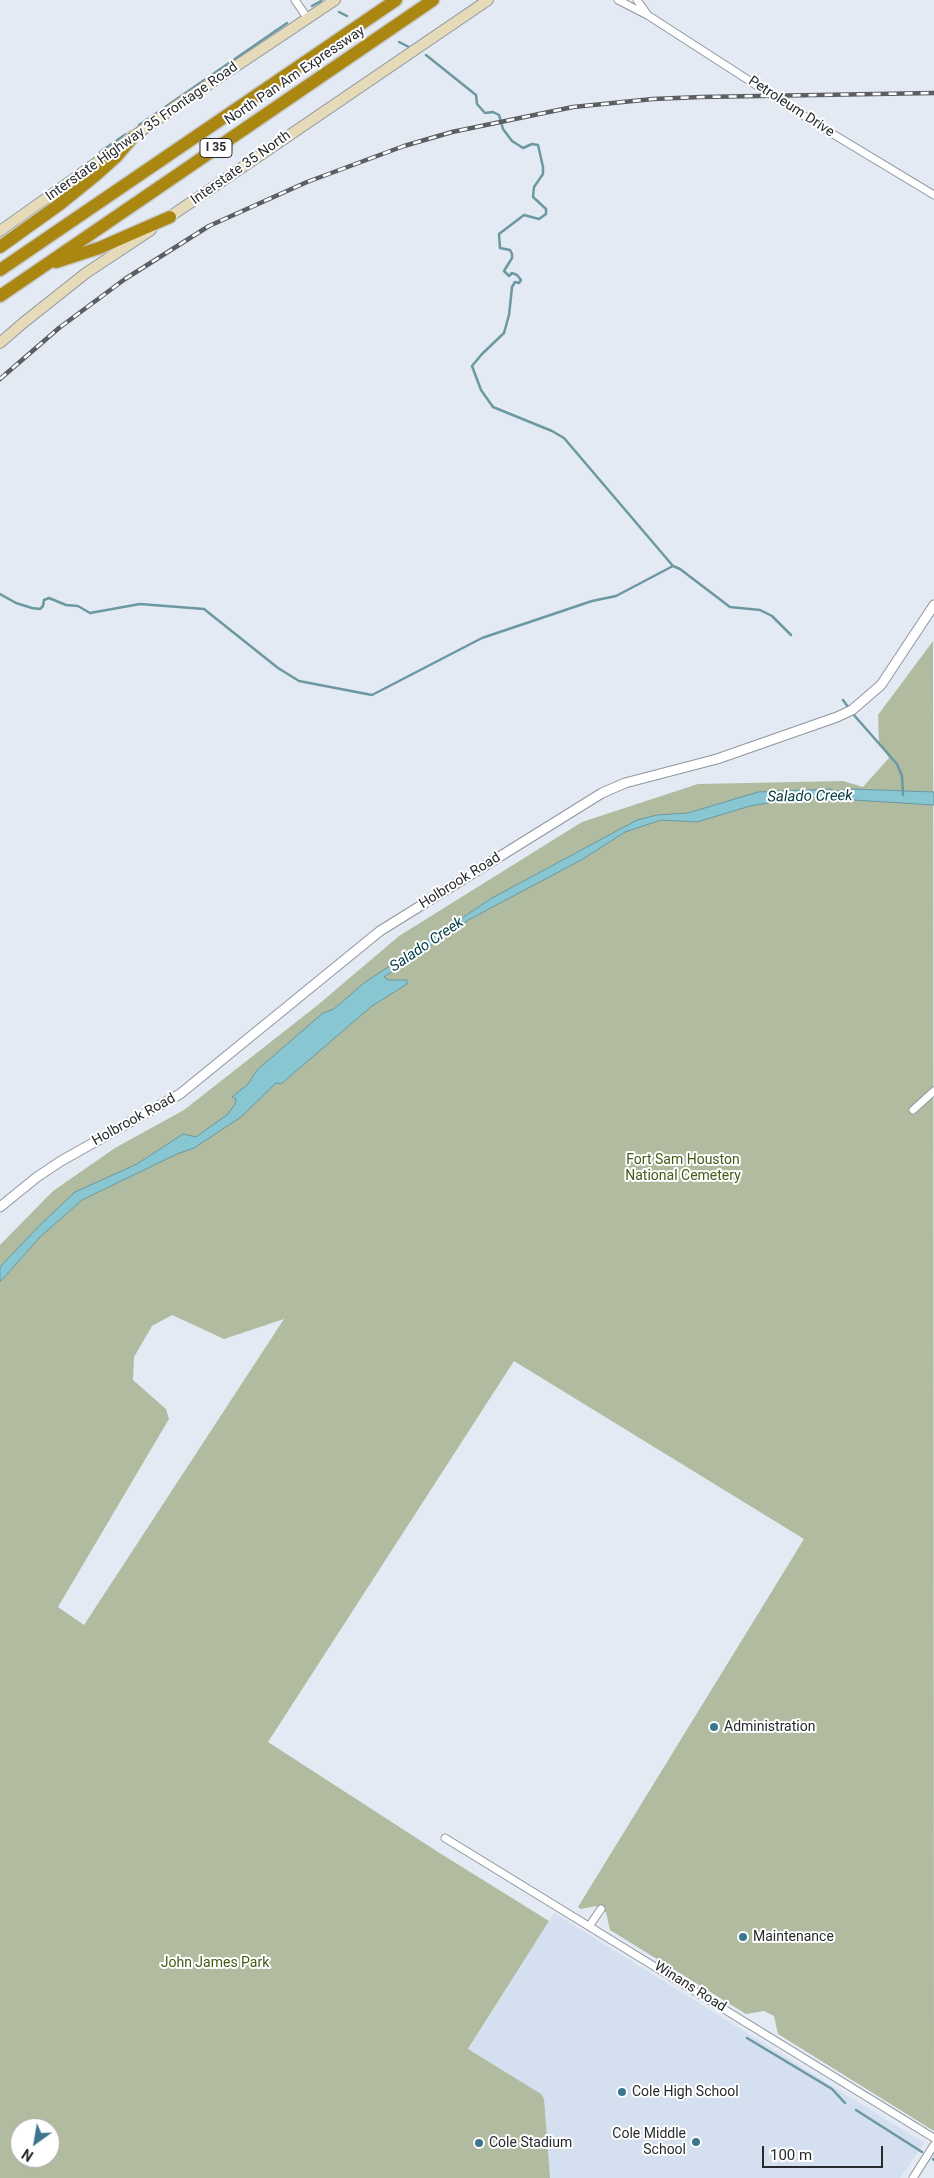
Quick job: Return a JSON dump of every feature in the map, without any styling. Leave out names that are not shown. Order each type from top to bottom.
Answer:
[{"type":"highway","name":"North Pan Am Expressway","points":[[0,270],[396,0]]},
{"type":"highway","name":"North Pan Am Expressway","points":[[0,296],[433,0]]},
{"type":"highway","points":[[0,247],[98,174],[133,138]]},
{"type":"highway","points":[[42,266],[98,248],[170,217]]},
{"type":"main road","points":[[308,19],[335,0]]},
{"type":"main road","name":"Interstate 35 North","points":[[0,343],[86,273],[488,0]]},
{"type":"main road","name":"Interstate Highway 35 Frontage Road","points":[[0,231],[175,107],[308,19]]},
{"type":"street","points":[[295,0],[308,19]]},
{"type":"street","name":"Petroleum Drive","points":[[618,0],[649,16],[818,125],[934,195]]},
{"type":"street","name":"Petroleum Drive","points":[[636,0],[649,16]]},
{"type":"street","name":"Holbrook Road","points":[[0,1207],[37,1177],[61,1161],[180,1094],[380,931],[602,793],[625,783],[717,760],[852,710],[881,685],[934,605]]},
{"type":"street","points":[[913,1110],[934,1091]]},
{"type":"street","name":"Winans Road","points":[[445,1838],[934,2138]]},
{"type":"street","points":[[590,1926],[601,1909]]},
{"type":"street","points":[[913,2178],[934,2145]]},
{"type":"shaded area","points":[[554,1913],[924,2143],[900,2178],[388,2178]]},
{"type":"green space","points":[[933,641],[934,2131],[778,2034],[774,2016],[764,2011],[746,2014],[610,1930],[606,1912],[596,1906],[581,1909],[578,1907],[804,1539],[514,1361],[268,1742],[549,1921],[468,2049],[541,2094],[544,2099],[550,2178],[0,2178],[0,1245],[53,1191],[115,1148],[184,1110],[319,1004],[399,936],[582,822],[698,784],[843,781],[863,787],[889,758],[879,742],[878,715]],"holes":[[[172,1315],[224,1339],[284,1319],[84,1625],[58,1607],[169,1419],[166,1409],[133,1380],[134,1357],[152,1326]]]},
{"type":"water","name":"Salado Creek","points":[[830,789],[835,791],[853,789],[934,792],[934,805],[805,797],[750,806],[697,822],[661,820],[625,832],[583,859],[470,919],[384,977],[388,980],[407,980],[407,984],[372,1006],[281,1084],[276,1083],[241,1117],[194,1148],[177,1154],[82,1200],[40,1237],[0,1282],[0,1267],[75,1192],[137,1164],[183,1134],[196,1137],[228,1114],[235,1104],[236,1099],[232,1097],[248,1084],[257,1070],[323,1013],[334,1009],[364,983],[492,898],[637,820],[657,815],[688,813],[758,792]]},
{"type":"waterway","points":[[312,6],[321,1]]},
{"type":"waterway","points":[[339,12],[347,16]]},
{"type":"waterway","points":[[139,125],[287,23]]},
{"type":"waterway","points":[[399,42],[409,47]]},
{"type":"waterway","points":[[426,55],[476,95],[477,104],[485,113],[493,112],[499,115],[503,129],[512,141],[523,148],[532,144],[538,145],[543,167],[543,174],[534,187],[533,197],[546,209],[546,214],[539,219],[524,215],[499,234],[500,248],[510,250],[512,254],[512,258],[504,271],[509,276],[512,273],[517,275],[521,280],[519,283],[515,282],[512,287],[509,315],[504,333],[472,366],[481,390],[493,407],[552,431],[564,438],[673,566]]},
{"type":"waterway","points":[[100,152],[126,134]]},
{"type":"waterway","points":[[0,594],[16,603],[32,608],[40,609],[43,606],[44,600],[49,598],[66,605],[78,606],[90,613],[140,604],[204,609],[278,668],[299,681],[372,695],[482,638],[592,601],[616,596],[673,566],[680,569],[730,607],[760,610],[772,616],[791,635]]},
{"type":"waterway","points":[[843,700],[848,707]]},
{"type":"waterway","points":[[853,714],[897,764],[902,776],[903,795]]},
{"type":"waterway","points":[[747,2038],[832,2089],[845,2103]]},
{"type":"waterway","points":[[856,2110],[922,2152]]},
{"type":"railway","points":[[0,379],[59,328],[125,279],[209,226],[307,182],[404,146],[452,132],[573,107],[653,99],[701,97],[934,93]]},
{"type":"place","name":"Administration","points":[[714,1727]]},
{"type":"place","name":"Maintenance","points":[[743,1937]]},
{"type":"place","name":"Cole High School","points":[[622,2092]]},
{"type":"place","name":"Cole Middle School","points":[[696,2142]]},
{"type":"place","name":"Cole Stadium","points":[[479,2143]]},
{"type":"park label","name":"Fort Sam Houston National Cemetery","points":[[683,1168]]},
{"type":"park label","name":"John James Park","points":[[215,1963]]}]
